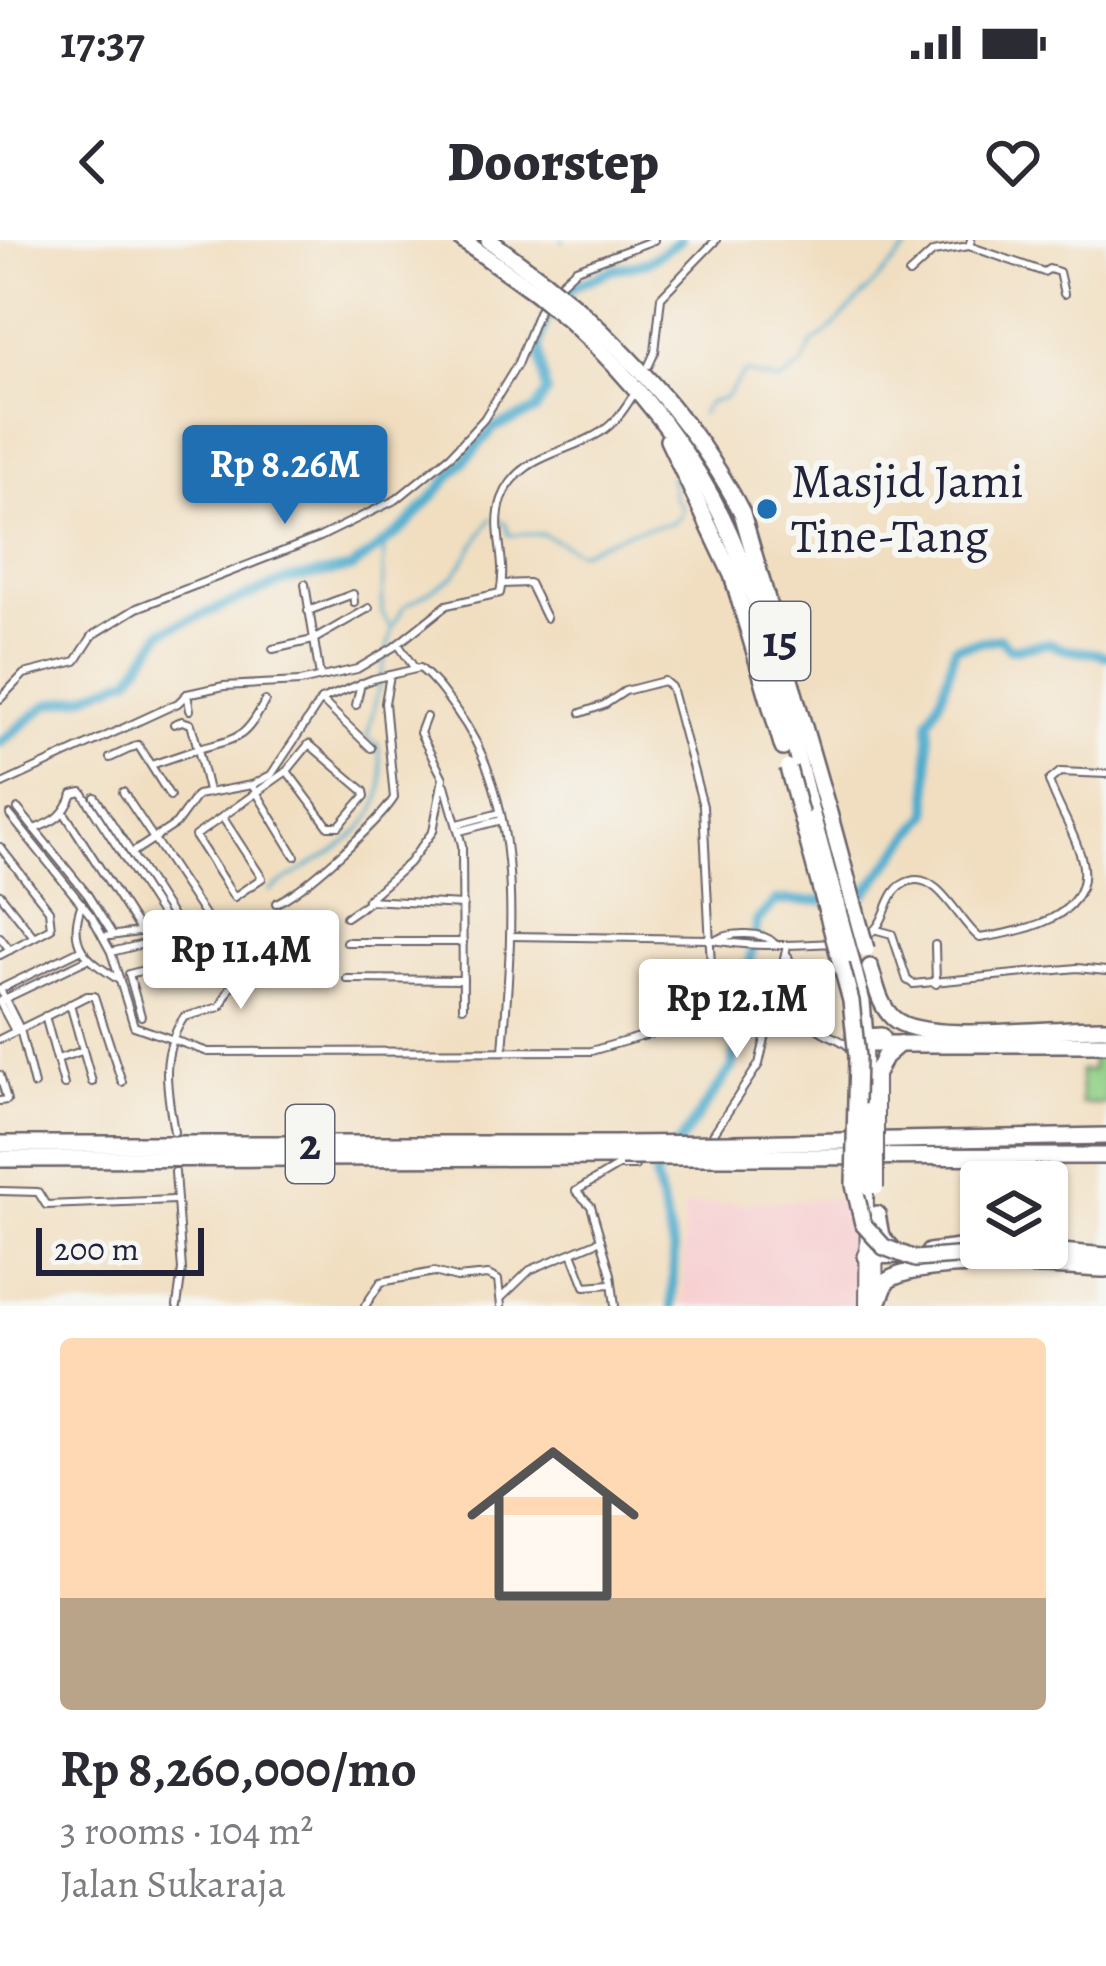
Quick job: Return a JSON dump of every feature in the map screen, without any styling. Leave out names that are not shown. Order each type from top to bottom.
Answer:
[{"type":"highway","name":"15","points":[[462,240],[540,287]]},
{"type":"highway","name":"15","points":[[488,240],[678,414],[721,473],[742,513],[858,952],[871,1048]]},
{"type":"highway","name":"15","points":[[574,314],[683,449],[730,535],[821,816]]},
{"type":"highway","points":[[658,416],[732,575],[851,1001],[857,1057],[854,1185],[863,1224],[898,1256],[960,1255]]},
{"type":"highway","name":"15","points":[[858,952],[870,968],[871,1048]]},
{"type":"highway","points":[[870,968],[883,1006],[902,1025],[925,1032],[1106,1028]]},
{"type":"highway","points":[[871,1048],[957,1033]]},
{"type":"highway","points":[[871,1048],[884,1057],[898,1044]]},
{"type":"highway","points":[[871,1048],[1106,1044]]},
{"type":"highway","name":"2","points":[[1,1148],[626,1156],[1105,1136]]},
{"type":"highway","name":"2","points":[[733,1150],[1106,1156]]},
{"type":"highway","points":[[877,1214],[887,1244],[908,1254]]},
{"type":"highway","points":[[1068,1247],[1106,1253]]},
{"type":"highway","points":[[871,1256],[960,1248]]},
{"type":"highway","points":[[1068,1251],[1106,1253]]},
{"type":"highway","points":[[877,1306],[887,1281],[911,1271],[1106,1269]]},
{"type":"main road","points":[[871,1048],[871,1256],[877,1306]]},
{"type":"main road","points":[[866,1306],[877,1214],[872,1188]]},
{"type":"street","points":[[0,699],[24,674],[76,661],[93,635],[137,608],[320,537],[397,500],[451,455],[484,419],[517,364],[541,303],[565,278],[576,269],[654,240]]},
{"type":"street","points":[[649,365],[661,297],[716,240]]},
{"type":"street","points":[[909,274],[929,254],[970,243],[1017,265],[1059,272],[1064,294]]},
{"type":"street","points":[[0,785],[88,748],[187,694],[224,686],[262,687],[357,669],[447,605],[497,594],[505,562],[496,520],[513,481],[540,457],[601,432],[615,422],[632,397]]},
{"type":"street","points":[[502,584],[530,583],[546,618]]},
{"type":"street","points":[[305,584],[320,676]]},
{"type":"street","points":[[308,610],[352,594],[354,602]]},
{"type":"street","points":[[273,649],[313,640],[369,608]]},
{"type":"street","points":[[396,645],[413,667],[431,676],[470,729],[501,816],[509,868],[511,936],[503,1051]]},
{"type":"street","points":[[132,853],[176,824],[197,795],[252,785],[278,769],[321,700],[413,667]]},
{"type":"street","points":[[276,903],[340,852],[394,797],[385,703],[387,675]]},
{"type":"street","points":[[10,815],[82,903],[103,937],[134,1026],[172,1041],[220,1054],[578,1052],[614,1046],[671,1028],[689,1016],[708,990],[713,939],[703,806],[687,736],[671,687],[664,681],[625,691],[581,713]]},
{"type":"street","points":[[356,705],[361,683]]},
{"type":"street","points":[[187,694],[190,710]]},
{"type":"street","points":[[321,700],[371,748]]},
{"type":"street","points":[[151,765],[242,736],[265,701]]},
{"type":"street","points":[[427,717],[420,733],[459,828],[463,1006]]},
{"type":"street","points":[[174,724],[191,724],[208,791]]},
{"type":"street","points":[[223,818],[262,878],[234,897],[195,839],[223,818],[256,796],[287,771],[309,744],[365,796],[339,826],[328,826],[287,771]]},
{"type":"street","points":[[110,758],[138,745],[170,796]]},
{"type":"street","points":[[511,936],[762,936],[787,949],[838,943],[877,930],[892,897],[914,879],[928,883],[980,938],[1057,917],[1079,891],[1083,866],[1049,781],[1060,772],[1106,774]]},
{"type":"street","points":[[369,902],[427,844],[440,808],[442,778]]},
{"type":"street","points":[[252,785],[295,856]]},
{"type":"street","points":[[34,829],[64,814],[73,794],[82,792],[162,916],[146,930],[103,937]]},
{"type":"street","points":[[95,797],[183,932],[205,916],[123,792]]},
{"type":"street","points":[[18,809],[87,894],[114,936]]},
{"type":"street","points":[[64,814],[151,942]]},
{"type":"street","points":[[459,828],[501,816]]},
{"type":"street","points":[[0,847],[50,910],[51,928],[0,955]]},
{"type":"street","points":[[0,894],[34,937]]},
{"type":"street","points":[[346,917],[369,902],[463,905]]},
{"type":"street","points":[[82,903],[75,928],[80,950],[119,980]]},
{"type":"street","points":[[877,930],[892,934],[907,980],[913,984],[1076,968],[1106,970]]},
{"type":"street","points":[[0,938],[10,950]]},
{"type":"street","points":[[713,939],[731,946],[773,943]]},
{"type":"street","points":[[346,942],[463,941]]},
{"type":"street","points":[[111,952],[166,943],[167,963],[160,983],[154,970]]},
{"type":"street","points":[[935,945],[936,983]]},
{"type":"street","points":[[787,949],[804,1010],[816,1028],[842,1040],[856,1057],[871,1048]]},
{"type":"street","points":[[700,1161],[759,1064],[787,949]]},
{"type":"street","points":[[34,1085],[0,989],[80,950]]},
{"type":"street","points":[[2,1001],[86,959]]},
{"type":"street","points":[[141,1016],[129,974],[167,963]]},
{"type":"street","points":[[174,1132],[165,1078],[172,1041],[184,1017],[220,1007],[238,972]]},
{"type":"street","points":[[347,979],[463,980]]},
{"type":"street","points":[[0,1039],[88,995],[97,998],[122,1082]]},
{"type":"street","points":[[70,1004],[92,1082]]},
{"type":"street","points":[[45,1016],[64,1085]]},
{"type":"street","points":[[57,1059],[82,1052]]},
{"type":"street","points":[[0,1075],[7,1100],[0,1101]]},
{"type":"street","points":[[615,1306],[591,1206],[576,1191],[618,1166],[626,1156]]},
{"type":"street","points":[[175,1172],[182,1270],[178,1306]]},
{"type":"street","points":[[0,1191],[38,1192],[46,1204],[175,1200]]},
{"type":"street","points":[[502,1301],[530,1270],[601,1240]]},
{"type":"street","points":[[572,1252],[586,1286],[613,1284]]},
{"type":"street","points":[[365,1306],[381,1282],[434,1272],[457,1278],[488,1275],[498,1280],[502,1301]]},
{"type":"shaded area","points":[[843,1198],[859,1231],[858,1306],[683,1306],[684,1206]]},
{"type":"green space","points":[[1106,1043],[1106,1104],[1081,1104],[1080,1071],[1092,1071],[1091,1044]]},
{"type":"waterway","points":[[0,743],[48,704],[83,697],[131,677],[163,631],[286,580],[352,568],[406,526],[494,428],[535,411],[546,393],[539,346],[546,319],[574,286],[648,262],[680,240]]},
{"type":"waterway","points":[[701,414],[708,403],[725,398],[745,372],[779,382],[803,365],[812,343],[916,240]]},
{"type":"waterway","points":[[498,520],[506,523],[509,535],[542,534],[579,552],[680,516],[682,507],[674,497],[670,476]]},
{"type":"waterway","points":[[392,628],[404,607],[454,576],[492,518]]},
{"type":"waterway","points":[[270,891],[355,834],[378,802],[382,777],[378,744],[367,737],[392,629],[382,613],[384,543]]},
{"type":"waterway","points":[[848,898],[864,895],[929,813],[929,720],[943,692],[955,647],[1000,638],[1010,649],[1050,643],[1106,656]]},
{"type":"waterway","points":[[672,1306],[674,1252],[655,1177],[732,1068],[757,921],[775,901],[830,901]]},
{"type":"place","name":"Masjid Jami Tine-Tang","points":[[767,509]]}]
